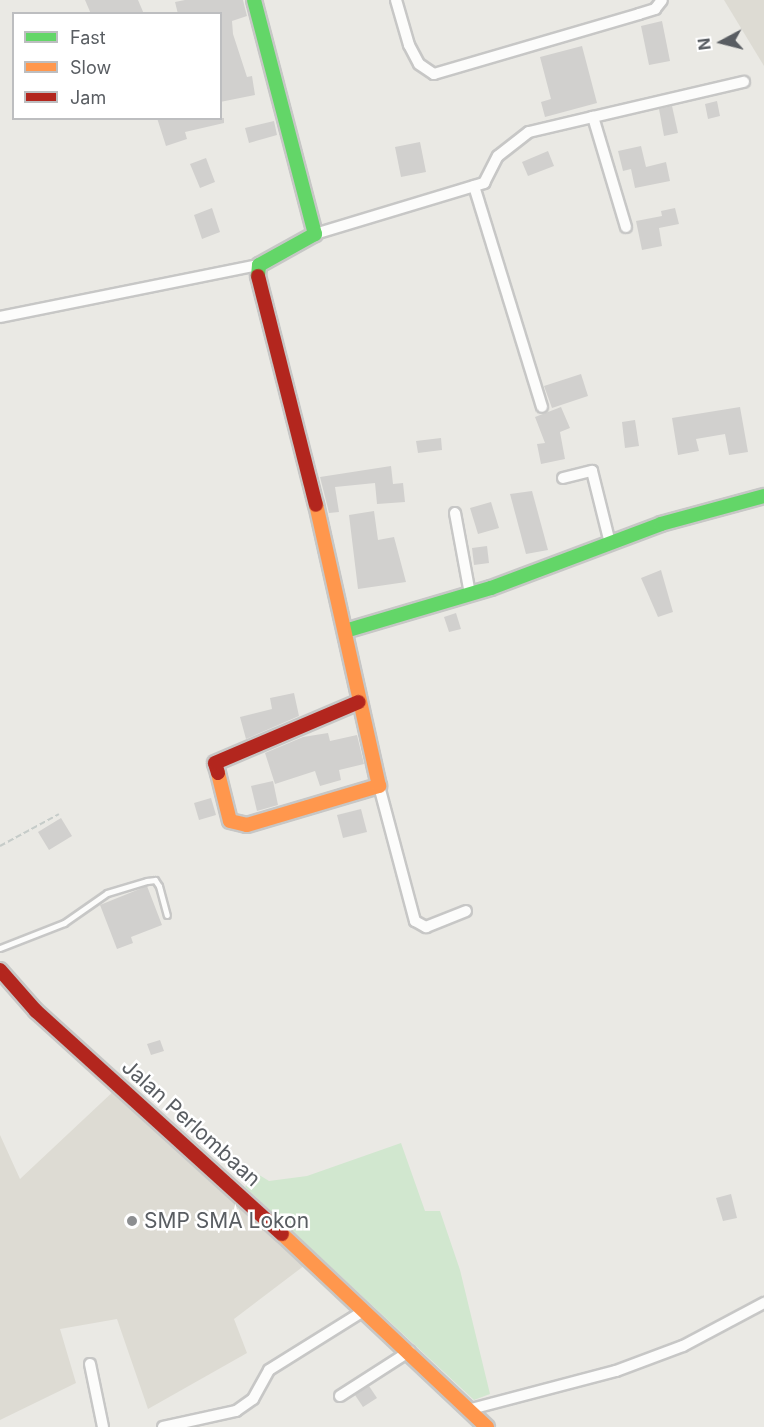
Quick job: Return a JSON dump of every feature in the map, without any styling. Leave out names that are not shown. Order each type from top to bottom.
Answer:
[{"type":"street","points":[[254,0],[315,234]]},
{"type":"street","points":[[396,0],[409,45],[419,64],[434,74],[655,9],[662,0]]},
{"type":"street","points":[[0,317],[259,265],[315,234],[484,183],[498,156],[529,132],[744,82]]},
{"type":"street","points":[[593,117],[626,227]]},
{"type":"street","points":[[474,186],[542,407]]},
{"type":"street","points":[[259,265],[275,351],[345,631],[379,786],[416,921],[426,927],[466,911]]},
{"type":"street","points":[[563,478],[592,471],[610,543]]},
{"type":"street","points":[[345,631],[470,594],[661,524],[764,496]]},
{"type":"street","points":[[455,513],[470,594]]},
{"type":"street","points":[[359,702],[222,756],[214,770],[226,815],[236,825],[303,811],[379,786]]},
{"type":"street","name":"Jalan Perlombaan","points":[[0,970],[36,1011],[366,1310],[471,1408],[487,1427]]},
{"type":"street","points":[[471,1408],[616,1371],[683,1346],[764,1303]]},
{"type":"street","points":[[163,1427],[236,1412],[253,1400],[269,1371],[366,1310]]},
{"type":"street","points":[[340,1396],[410,1351]]},
{"type":"street","points":[[90,1365],[103,1427]]},
{"type":"lane","points":[[0,948],[64,923],[107,893],[147,881],[155,880],[159,886],[167,915]]},
{"type":"path","points":[[0,846],[59,813]]},
{"type":"shaded area","points":[[724,0],[764,0],[764,66]]},
{"type":"shaded area","name":"SMP SMA Lokon","points":[[117,1088],[309,1262],[234,1319],[247,1353],[148,1409],[117,1319],[60,1329],[76,1383],[0,1420],[0,1135],[20,1179]]},
{"type":"green space","points":[[401,1143],[425,1211],[440,1211],[460,1270],[490,1394],[474,1400],[245,1187],[256,1173],[269,1181],[307,1176]]},
{"type":"building","points":[[85,0],[138,0],[143,12],[90,12]]},
{"type":"building","points":[[243,0],[247,16],[232,21],[233,34],[247,77],[252,76],[255,95],[222,102],[222,12],[178,12],[175,2]]},
{"type":"building","points":[[662,21],[670,61],[649,65],[641,26]]},
{"type":"building","points":[[582,46],[597,103],[545,117],[541,102],[551,99],[540,57]]},
{"type":"building","points":[[717,101],[720,116],[708,119],[705,104]]},
{"type":"building","points":[[672,106],[678,133],[664,136],[659,109]]},
{"type":"building","points":[[224,118],[224,123],[185,132],[187,139],[166,146],[158,120],[222,120]]},
{"type":"building","points":[[274,121],[277,135],[249,143],[245,128]]},
{"type":"building","points":[[420,142],[426,172],[401,177],[395,147]]},
{"type":"building","points":[[641,146],[646,167],[666,162],[670,181],[635,188],[631,169],[623,171],[618,151]]},
{"type":"building","points":[[548,151],[554,166],[528,176],[522,162]]},
{"type":"building","points":[[206,158],[215,182],[200,188],[190,164]]},
{"type":"building","points":[[212,208],[220,232],[202,239],[194,215]]},
{"type":"building","points":[[675,208],[679,224],[659,228],[662,246],[642,250],[636,221],[662,216],[661,211]]},
{"type":"building","points":[[581,374],[588,396],[552,408],[544,386]]},
{"type":"building","points":[[561,407],[570,428],[560,432],[565,459],[541,464],[537,444],[545,443],[535,417]]},
{"type":"building","points":[[740,407],[748,452],[729,455],[725,434],[696,439],[699,451],[678,455],[672,418]]},
{"type":"building","points":[[635,420],[639,446],[625,448],[622,422]]},
{"type":"building","points":[[441,438],[442,450],[418,453],[416,441]]},
{"type":"building","points":[[391,466],[393,484],[403,483],[405,502],[377,504],[375,483],[335,487],[339,512],[329,513],[320,477]]},
{"type":"building","points":[[532,491],[548,550],[526,554],[510,494]]},
{"type":"building","points":[[491,502],[499,528],[478,534],[470,508]]},
{"type":"building","points":[[374,511],[378,540],[394,537],[406,582],[358,589],[349,515]]},
{"type":"building","points":[[487,546],[489,563],[474,565],[472,548]]},
{"type":"building","points":[[661,570],[673,612],[658,617],[641,578]]},
{"type":"building","points":[[456,613],[461,629],[449,632],[444,617]]},
{"type":"building","points":[[294,693],[299,716],[246,739],[240,717],[272,709],[270,698]]},
{"type":"building","points":[[328,733],[330,741],[357,735],[364,764],[339,770],[341,780],[320,786],[315,771],[275,784],[265,753],[303,737]]},
{"type":"building","points":[[273,781],[278,805],[257,811],[251,786]]},
{"type":"building","points":[[211,798],[216,815],[199,820],[194,803]]},
{"type":"building","points":[[361,809],[367,832],[343,838],[337,815]]},
{"type":"building","points":[[61,818],[72,836],[49,850],[38,832]]},
{"type":"building","points":[[147,886],[162,925],[131,937],[133,943],[117,949],[100,905]]},
{"type":"building","points":[[160,1040],[164,1051],[151,1055],[147,1044]]},
{"type":"building","points":[[731,1194],[737,1218],[723,1221],[716,1198]]},
{"type":"building","points":[[369,1386],[377,1398],[363,1407],[355,1395]]},
{"type":"traffic: fast","points":[[254,0],[315,234],[259,265],[258,276]]},
{"type":"traffic: fast","points":[[345,631],[491,588],[661,524],[764,496]]},
{"type":"traffic: slow","points":[[218,773],[230,821],[247,825],[379,786],[316,505]]},
{"type":"traffic: slow","points":[[282,1234],[487,1427]]},
{"type":"traffic: jam","points":[[258,276],[316,505]]},
{"type":"traffic: jam","points":[[218,773],[215,763],[359,702]]},
{"type":"traffic: jam","points":[[0,970],[36,1011],[282,1234]]},
{"type":"place","name":"SMP SMA Lokon","points":[[132,1221]]}]
